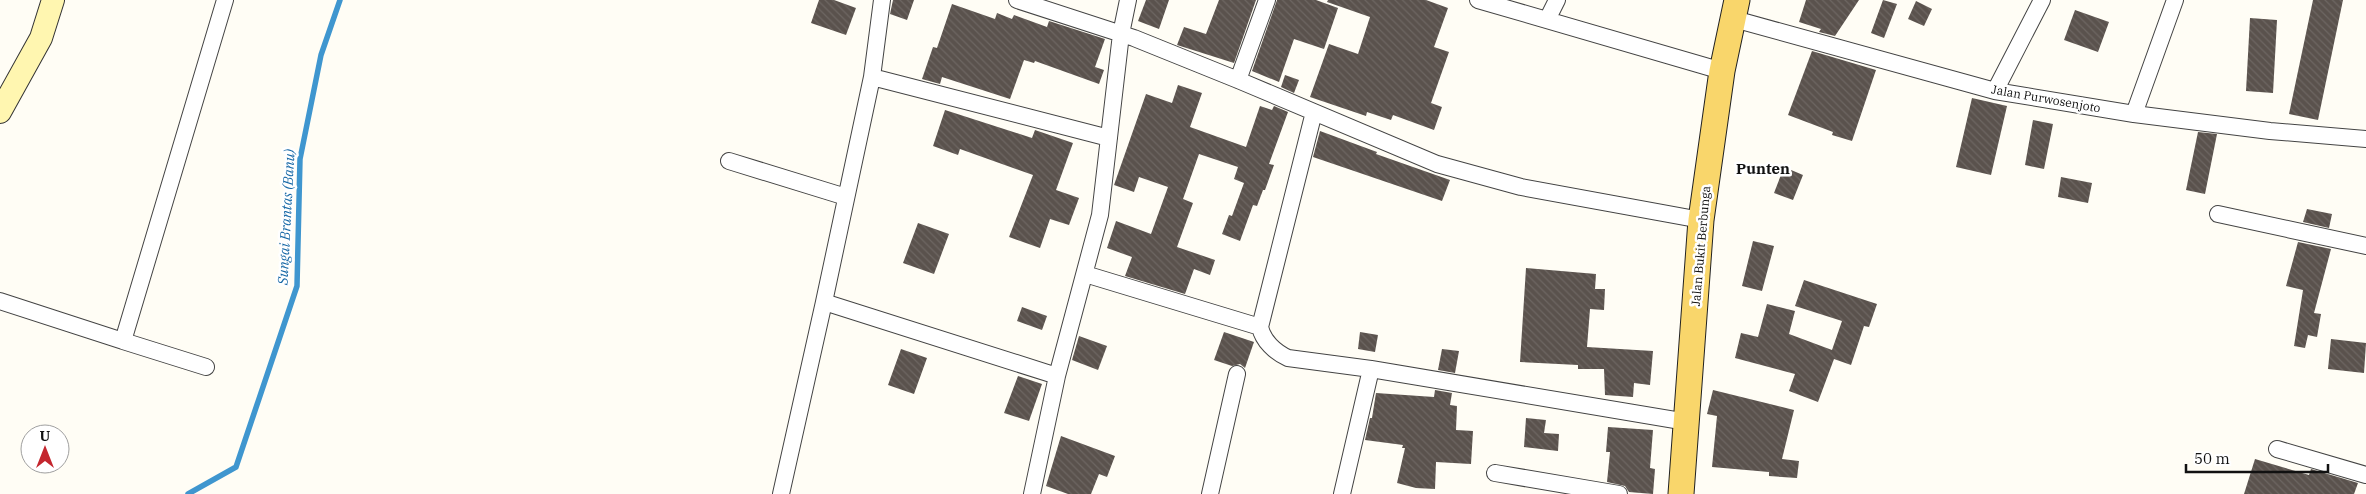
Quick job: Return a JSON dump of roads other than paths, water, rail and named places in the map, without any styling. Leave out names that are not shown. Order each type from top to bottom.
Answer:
[{"type":"main road","name":"Jalan Bukit Berbunga","points":[[1681,494],[1701,220],[1722,71],[1736,9]]},
{"type":"street","points":[[0,112],[41,38],[53,0]]},
{"type":"street","points":[[123,341],[225,0]]},
{"type":"street","points":[[781,494],[872,77],[882,0]]},
{"type":"street","points":[[1017,0],[1121,34],[1238,80],[1437,164],[1521,186],[1701,220]]},
{"type":"street","points":[[1032,494],[1057,376],[1100,215],[1121,34],[1128,0]]},
{"type":"street","points":[[1238,80],[1267,0]]},
{"type":"street","points":[[1478,0],[1548,18],[1722,71]]},
{"type":"street","points":[[1548,18],[1557,0]]},
{"type":"street","points":[[1995,91],[2042,0]]},
{"type":"street","points":[[2134,114],[2175,0]]},
{"type":"street","name":"Jalan Purwosenjoto","points":[[1736,9],[1995,91],[2134,114],[2366,139]]},
{"type":"street","points":[[872,77],[1109,138]]},
{"type":"street","points":[[1314,112],[1260,327],[1261,334],[1278,354],[1288,358],[1371,369],[1687,422]]},
{"type":"street","points":[[729,161],[846,197]]},
{"type":"street","points":[[2218,214],[2366,246]]},
{"type":"street","points":[[1084,274],[1260,327]]},
{"type":"street","points":[[0,301],[206,367]]},
{"type":"street","points":[[824,302],[1057,376]]},
{"type":"street","points":[[1342,494],[1371,369]]},
{"type":"street","points":[[1210,494],[1237,374]]},
{"type":"street","points":[[2277,449],[2366,475]]},
{"type":"street","points":[[1495,473],[1619,494]]},
{"type":"waterway","name":"Sungai Brantas (Banu)","points":[[188,494],[236,467],[297,286],[300,159],[321,55],[340,0]]},
{"type":"district","name":"Punten","points":[[1763,169]]}]
